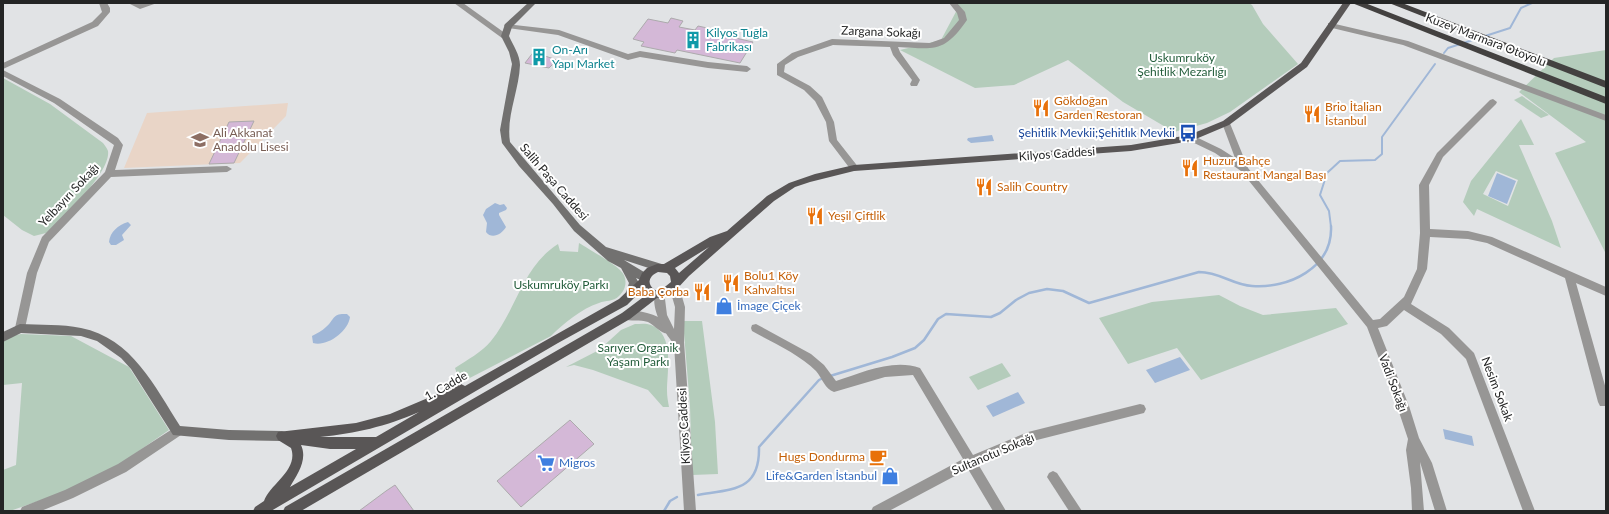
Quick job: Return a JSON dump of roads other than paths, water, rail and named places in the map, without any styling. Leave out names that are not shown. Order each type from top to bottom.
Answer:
[{"type":"highway","name":"Kuzey Marmara Otoyolu","points":[[1357,3],[1606,101]]},
{"type":"highway","name":"Kuzey Marmara Otoyolu","points":[[1394,3],[1606,85]]},
{"type":"main road","points":[[505,36],[508,26],[532,3]]},
{"type":"main road","name":"Kilyos Caddesi","points":[[730,233],[775,196],[791,186],[813,178],[854,168],[1131,148],[1191,138],[1226,123],[1304,65],[1348,3]]},
{"type":"main road","name":"Salih Paşa Caddesi","points":[[505,36],[513,52],[516,64],[504,130],[506,143],[577,228],[605,250],[612,258],[624,266]]},
{"type":"main road","points":[[645,280],[651,271],[664,268],[713,240],[730,233]]},
{"type":"main road","points":[[289,511],[626,316],[675,284],[720,244],[730,233]]},
{"type":"main road","points":[[605,250],[664,268],[674,273],[675,284]]},
{"type":"main road","points":[[624,266],[645,280],[647,289],[658,294]]},
{"type":"main road","points":[[624,266],[634,283],[630,295]]},
{"type":"main road","name":"1. Cadde","points":[[260,511],[623,302],[645,280]]},
{"type":"main road","points":[[3,337],[20,328],[81,332],[100,338],[125,355],[136,366],[177,431],[229,435],[282,436],[356,428],[391,419],[444,395],[489,378]]},
{"type":"main road","points":[[282,436],[305,441],[352,444],[414,438]]},
{"type":"main road","points":[[260,511],[288,480],[294,467],[298,452],[295,444],[282,436]]},
{"type":"street","points":[[3,66],[100,20],[106,12],[106,8],[103,3]]},
{"type":"street","points":[[132,3],[140,7],[153,3]]},
{"type":"street","name":"Salih Paşa Caddesi","points":[[458,3],[505,36]]},
{"type":"street","name":"Zargana Sokağı","points":[[854,168],[834,141],[830,122],[819,99],[807,88],[780,73],[781,64],[795,55],[832,42],[931,46],[948,40],[963,20],[961,12],[953,3]]},
{"type":"street","points":[[508,26],[559,33],[628,57],[640,54],[708,65],[747,69]]},
{"type":"street","points":[[1331,26],[1405,43],[1606,118]]},
{"type":"street","points":[[893,45],[896,53],[916,80],[914,84]]},
{"type":"street","name":"Yelbayırı Sokağı","points":[[3,73],[57,101],[115,140],[119,145],[109,174],[45,240],[32,273],[20,328]]},
{"type":"street","points":[[1371,325],[1383,323],[1408,300],[1422,269],[1425,233],[1424,185],[1440,155],[1493,102]]},
{"type":"street","points":[[1226,123],[1244,169]]},
{"type":"street","points":[[1191,138],[1218,151],[1244,169]]},
{"type":"street","points":[[109,174],[227,168]]},
{"type":"street","name":"Vadi Sokağı","points":[[1244,169],[1371,325],[1403,406],[1414,439],[1426,463],[1441,511]]},
{"type":"street","points":[[1425,233],[1468,235],[1489,240],[1606,292]]},
{"type":"street","points":[[1569,275],[1604,402]]},
{"type":"street","name":"Kilyos Caddesi","points":[[675,284],[680,307],[679,342],[690,511]]},
{"type":"street","points":[[658,294],[661,311],[668,330]]},
{"type":"street","name":"Nesim Sokak","points":[[1403,304],[1445,331],[1470,356],[1529,511]]},
{"type":"street","points":[[626,316],[642,316],[652,318],[668,330],[679,342]]},
{"type":"street","points":[[756,328],[806,357],[823,372],[834,387],[902,368],[916,371],[969,462],[1000,511]]},
{"type":"street","name":"Sultanotu Sokağı","points":[[877,511],[969,462],[1028,437],[1140,409]]},
{"type":"street","points":[[26,511],[69,494],[122,468],[177,431]]},
{"type":"street","points":[[1414,439],[1412,450],[1417,488],[1418,511]]},
{"type":"street","points":[[1053,477],[1076,511]]},
{"type":"water","points":[[992,135],[994,141],[971,143],[967,140],[968,138]]},
{"type":"water","points":[[1497,173],[1516,181],[1507,204],[1488,196]]},
{"type":"water","points":[[495,203],[500,205],[504,204],[507,208],[499,213],[506,227],[499,234],[491,236],[486,232],[487,223],[483,215],[486,209]]},
{"type":"water","points":[[128,222],[131,225],[122,235],[124,240],[116,245],[111,245],[109,242],[113,232],[121,225]]},
{"type":"water","points":[[339,314],[347,314],[350,317],[341,333],[324,343],[313,343],[312,336],[321,331],[334,317]]},
{"type":"water","points":[[1180,357],[1190,370],[1155,383],[1146,370]]},
{"type":"water","points":[[1018,392],[1025,403],[993,417],[986,406]]},
{"type":"water","points":[[1443,429],[1472,436],[1474,446],[1445,439]]},
{"type":"waterway","points":[[1444,53],[1448,48],[1510,28],[1521,8],[1532,3]]},
{"type":"waterway","points":[[1331,227],[1329,211],[1320,195],[1327,173],[1340,161],[1375,160],[1382,154],[1382,137],[1435,64]]},
{"type":"waterway","points":[[830,376],[892,357],[915,348],[924,340],[938,319],[946,314],[991,317],[1000,313],[1016,300],[1029,293],[1047,289],[1063,291],[1089,303],[1199,272],[1213,274],[1245,285],[1266,286],[1280,284],[1306,273],[1325,254],[1330,241],[1331,227]]},
{"type":"waterway","points":[[698,495],[733,489],[749,480],[755,472],[758,461],[759,447],[819,380],[823,378]]},
{"type":"waterway","points":[[664,511],[670,501],[677,497]]},
{"type":"place","name":"Kilyos Tuğla Fabrikası","points":[[693,40]]},
{"type":"place","name":"On-Arı Yapı Market","points":[[539,57]]},
{"type":"place","name":"Gökdoğan Garden Restoran","points":[[1041,108]]},
{"type":"place","name":"Brio İtalian İstanbul","points":[[1312,114]]},
{"type":"place","name":"Şehitlik Mevkii;Şehitlık Mevkii","points":[[1188,133]]},
{"type":"place","name":"Ali Akkanat Anadolu Lisesi","points":[[200,140]]},
{"type":"place","name":"Huzur Bahçe Restaurant Mangal Başı","points":[[1190,168]]},
{"type":"place","name":"Salih Country","points":[[984,187]]},
{"type":"place","name":"Yeşil Çiftlik","points":[[815,216]]},
{"type":"place","name":"Bolu1 Köy Kahvaltısı","points":[[731,283]]},
{"type":"place","name":"Baba Çorba","points":[[702,292]]},
{"type":"place","name":"İmage Çiçek","points":[[724,306]]},
{"type":"place","name":"Hugs Dondurma","points":[[878,457]]},
{"type":"place","name":"Migros","points":[[546,463]]},
{"type":"place","name":"Life&Garden İstanbul","points":[[890,476]]},
{"type":"park label","name":"Uskumruköy Şehitlik Mezarlığı","points":[[1182,65]]},
{"type":"park label","name":"Uskumruköy Parkı","points":[[561,285]]},
{"type":"park label","name":"Sarıyer Organik Yaşam Parkı","points":[[638,355]]}]
